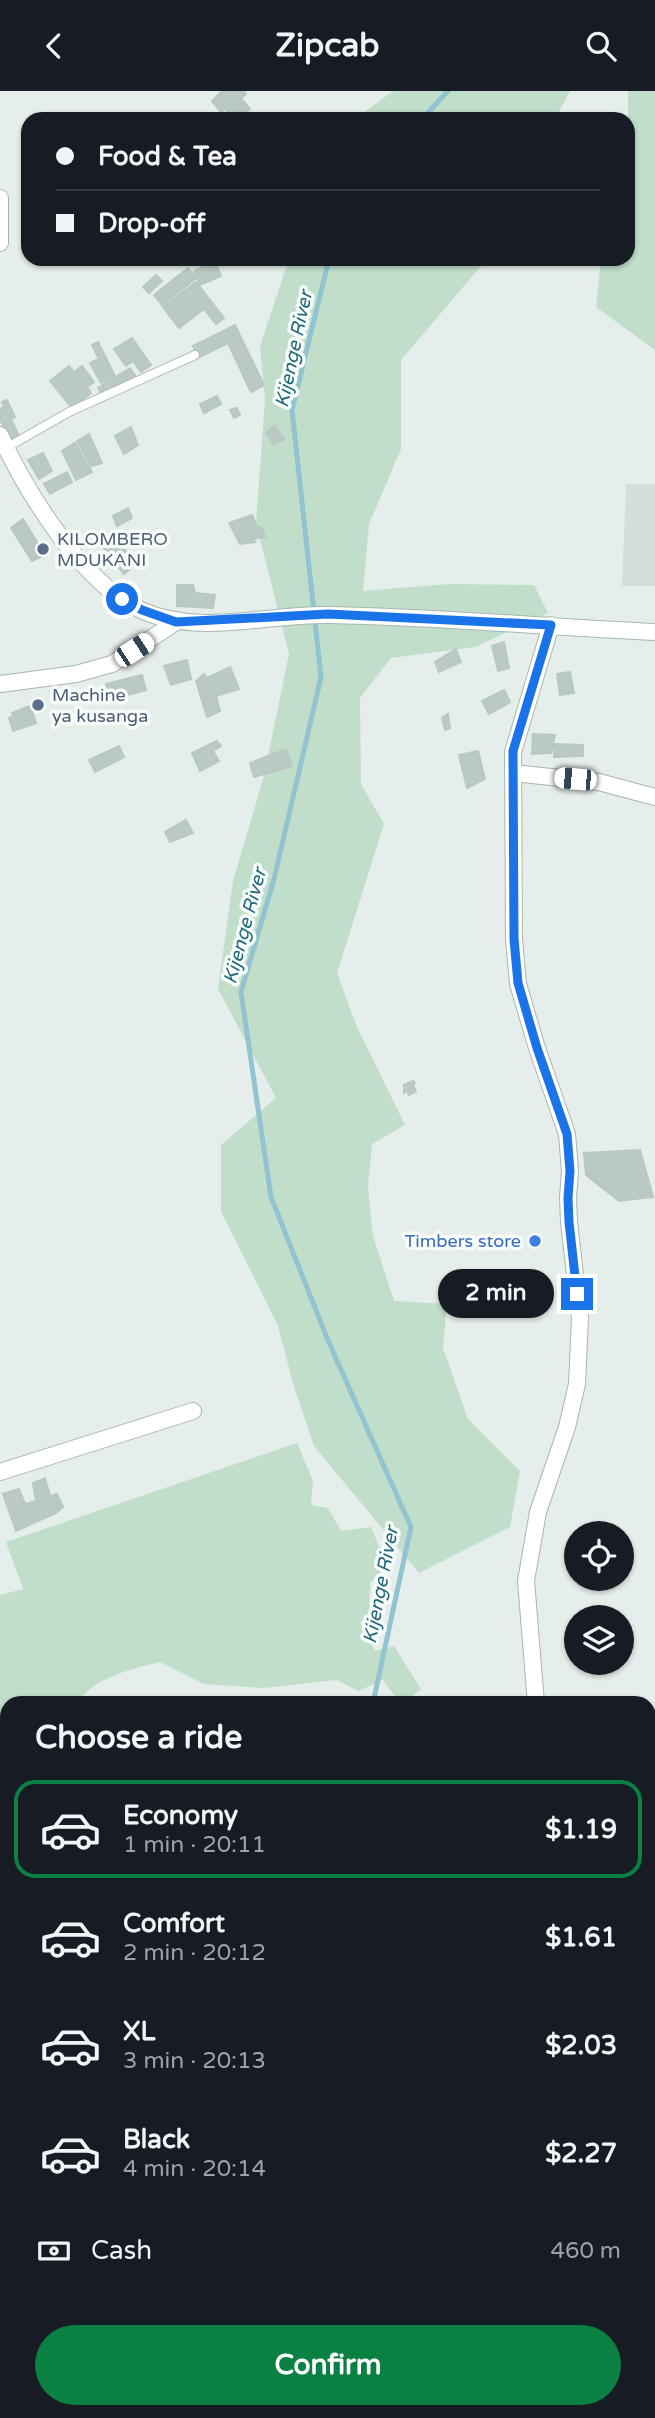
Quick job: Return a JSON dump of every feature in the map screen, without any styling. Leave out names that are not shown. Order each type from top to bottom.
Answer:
[{"type":"street","points":[[0,198],[0,243]]},
{"type":"street","points":[[3,441],[27,487],[49,519],[101,583],[142,610],[176,622],[328,614],[655,632]]},
{"type":"street","points":[[0,684],[76,674],[112,664],[176,622]]},
{"type":"street","points":[[535,1696],[526,1581],[538,1511],[567,1427],[577,1384],[580,1318],[569,1222],[570,1171],[567,1134],[532,1035],[516,972],[512,872],[513,751],[551,625]]},
{"type":"street","points":[[513,773],[599,782],[655,797]]},
{"type":"street","points":[[0,1472],[193,1411]]},
{"type":"lane","points":[[3,441],[195,355]]},
{"type":"shaded area","points":[[626,484],[655,484],[655,586],[622,586]]},
{"type":"green space","points":[[393,91],[570,91],[559,112],[364,112]]},
{"type":"green space","points":[[628,91],[655,91],[655,350],[596,307],[600,266],[635,266],[635,112],[628,112]]},
{"type":"green space","points":[[287,266],[481,266],[401,360],[401,449],[369,524],[363,591],[449,584],[534,585],[548,613],[475,647],[391,658],[360,698],[361,784],[384,824],[337,973],[357,1027],[405,1125],[372,1144],[368,1186],[373,1236],[394,1301],[447,1304],[443,1348],[468,1419],[520,1471],[510,1527],[419,1573],[314,1446],[294,1387],[278,1326],[221,1211],[221,1145],[276,1098],[218,989],[233,881],[264,776],[289,654],[256,523],[265,400],[260,346]]},
{"type":"green space","points":[[297,1443],[313,1481],[311,1505],[328,1508],[341,1531],[371,1527],[387,1565],[370,1583],[369,1615],[360,1622],[375,1651],[394,1646],[421,1689],[412,1696],[395,1696],[383,1680],[358,1691],[337,1680],[263,1688],[204,1684],[160,1662],[126,1671],[103,1681],[83,1696],[0,1696],[0,1595],[23,1589],[6,1542]]},
{"type":"building","points":[[222,91],[244,91],[246,94],[241,98],[250,109],[246,112],[227,112],[225,109],[221,112],[212,101]]},
{"type":"building","points":[[204,266],[217,266],[221,276],[200,285],[194,271]]},
{"type":"building","points":[[188,268],[196,278],[162,305],[154,295]]},
{"type":"building","points":[[156,275],[162,281],[149,293],[143,287]]},
{"type":"building","points":[[196,282],[224,318],[216,324],[204,309],[179,328],[163,307]]},
{"type":"building","points":[[235,325],[264,385],[251,392],[228,343],[198,358],[193,346]]},
{"type":"building","points":[[132,338],[151,365],[141,372],[133,361],[126,366],[114,349]]},
{"type":"building","points":[[98,342],[115,376],[101,383],[90,363],[99,359],[92,345]]},
{"type":"building","points":[[69,366],[74,372],[82,366],[94,382],[87,387],[91,393],[72,408],[50,381]]},
{"type":"building","points":[[130,368],[136,377],[104,397],[98,388]]},
{"type":"building","points":[[217,396],[221,404],[204,413],[200,404]]},
{"type":"building","points":[[7,400],[15,417],[11,419],[20,438],[10,442],[0,419],[0,409],[4,407],[2,402]]},
{"type":"building","points":[[237,408],[240,415],[234,418],[230,410]]},
{"type":"building","points":[[275,426],[284,439],[274,445],[266,432]]},
{"type":"building","points":[[131,427],[138,445],[124,454],[115,436]]},
{"type":"building","points":[[89,434],[102,463],[91,466],[77,441]]},
{"type":"building","points":[[75,443],[92,472],[76,480],[62,451]]},
{"type":"building","points":[[43,453],[52,471],[39,479],[28,460]]},
{"type":"building","points":[[67,472],[72,482],[50,494],[44,484]]},
{"type":"building","points":[[128,508],[132,518],[117,526],[113,516]]},
{"type":"building","points":[[252,515],[265,537],[253,539],[255,542],[240,544],[229,523]]},
{"type":"building","points":[[23,519],[45,555],[32,561],[11,528]]},
{"type":"building","points":[[114,536],[136,564],[124,574],[102,546]]},
{"type":"building","points":[[177,585],[193,585],[195,593],[215,595],[213,608],[177,606]]},
{"type":"building","points":[[504,642],[509,668],[498,671],[492,646]]},
{"type":"building","points":[[456,649],[461,662],[439,672],[435,662]]},
{"type":"building","points":[[187,660],[191,679],[171,685],[164,666]]},
{"type":"building","points":[[230,667],[239,689],[216,696],[220,711],[207,717],[196,681],[204,674],[207,678]]},
{"type":"building","points":[[570,672],[574,693],[560,695],[557,674]]},
{"type":"building","points":[[142,675],[146,690],[110,700],[106,684]]},
{"type":"building","points":[[504,690],[510,702],[489,714],[482,701]]},
{"type":"building","points":[[29,706],[34,720],[16,728],[11,719],[14,718],[12,713]]},
{"type":"building","points":[[32,710],[36,723],[13,731],[9,718]]},
{"type":"building","points":[[448,714],[450,728],[445,730],[442,718]]},
{"type":"building","points":[[533,734],[555,735],[551,753],[532,754]]},
{"type":"building","points":[[217,741],[221,746],[213,751],[219,761],[200,771],[192,753]]},
{"type":"building","points":[[554,744],[583,745],[583,756],[554,757]]},
{"type":"building","points":[[119,746],[124,757],[95,772],[89,760]]},
{"type":"building","points":[[286,749],[292,766],[254,777],[250,763]]},
{"type":"building","points":[[478,751],[485,779],[467,788],[459,755]]},
{"type":"building","points":[[186,820],[193,833],[170,842],[165,832]]},
{"type":"building","points":[[413,1081],[416,1091],[409,1095],[407,1091],[404,1093],[404,1085]]},
{"type":"building","points":[[640,1150],[653,1197],[619,1201],[586,1175],[584,1153]]},
{"type":"building","points":[[45,1478],[50,1496],[57,1494],[63,1507],[56,1513],[16,1531],[3,1494],[19,1489],[25,1504],[36,1501],[33,1483]]},
{"type":"waterway","name":"Kijenge River","points":[[428,112],[448,91]]},
{"type":"waterway","name":"Kijenge River","points":[[327,266],[292,410],[321,677],[274,879],[241,992],[271,1197],[327,1338],[411,1527],[375,1696]]},
{"type":"place","name":"KILOMBERO MDUKANI","points":[[43,549]]},
{"type":"place","name":"Machine ya kusanga","points":[[38,705]]},
{"type":"place","name":"Timbers store","points":[[535,1241]]},
{"type":"route","points":[[122,599],[142,610],[176,622],[217,622],[328,614],[551,625],[513,751],[514,939],[516,972],[528,1021],[567,1134],[570,1171],[569,1222],[577,1294]]}]
